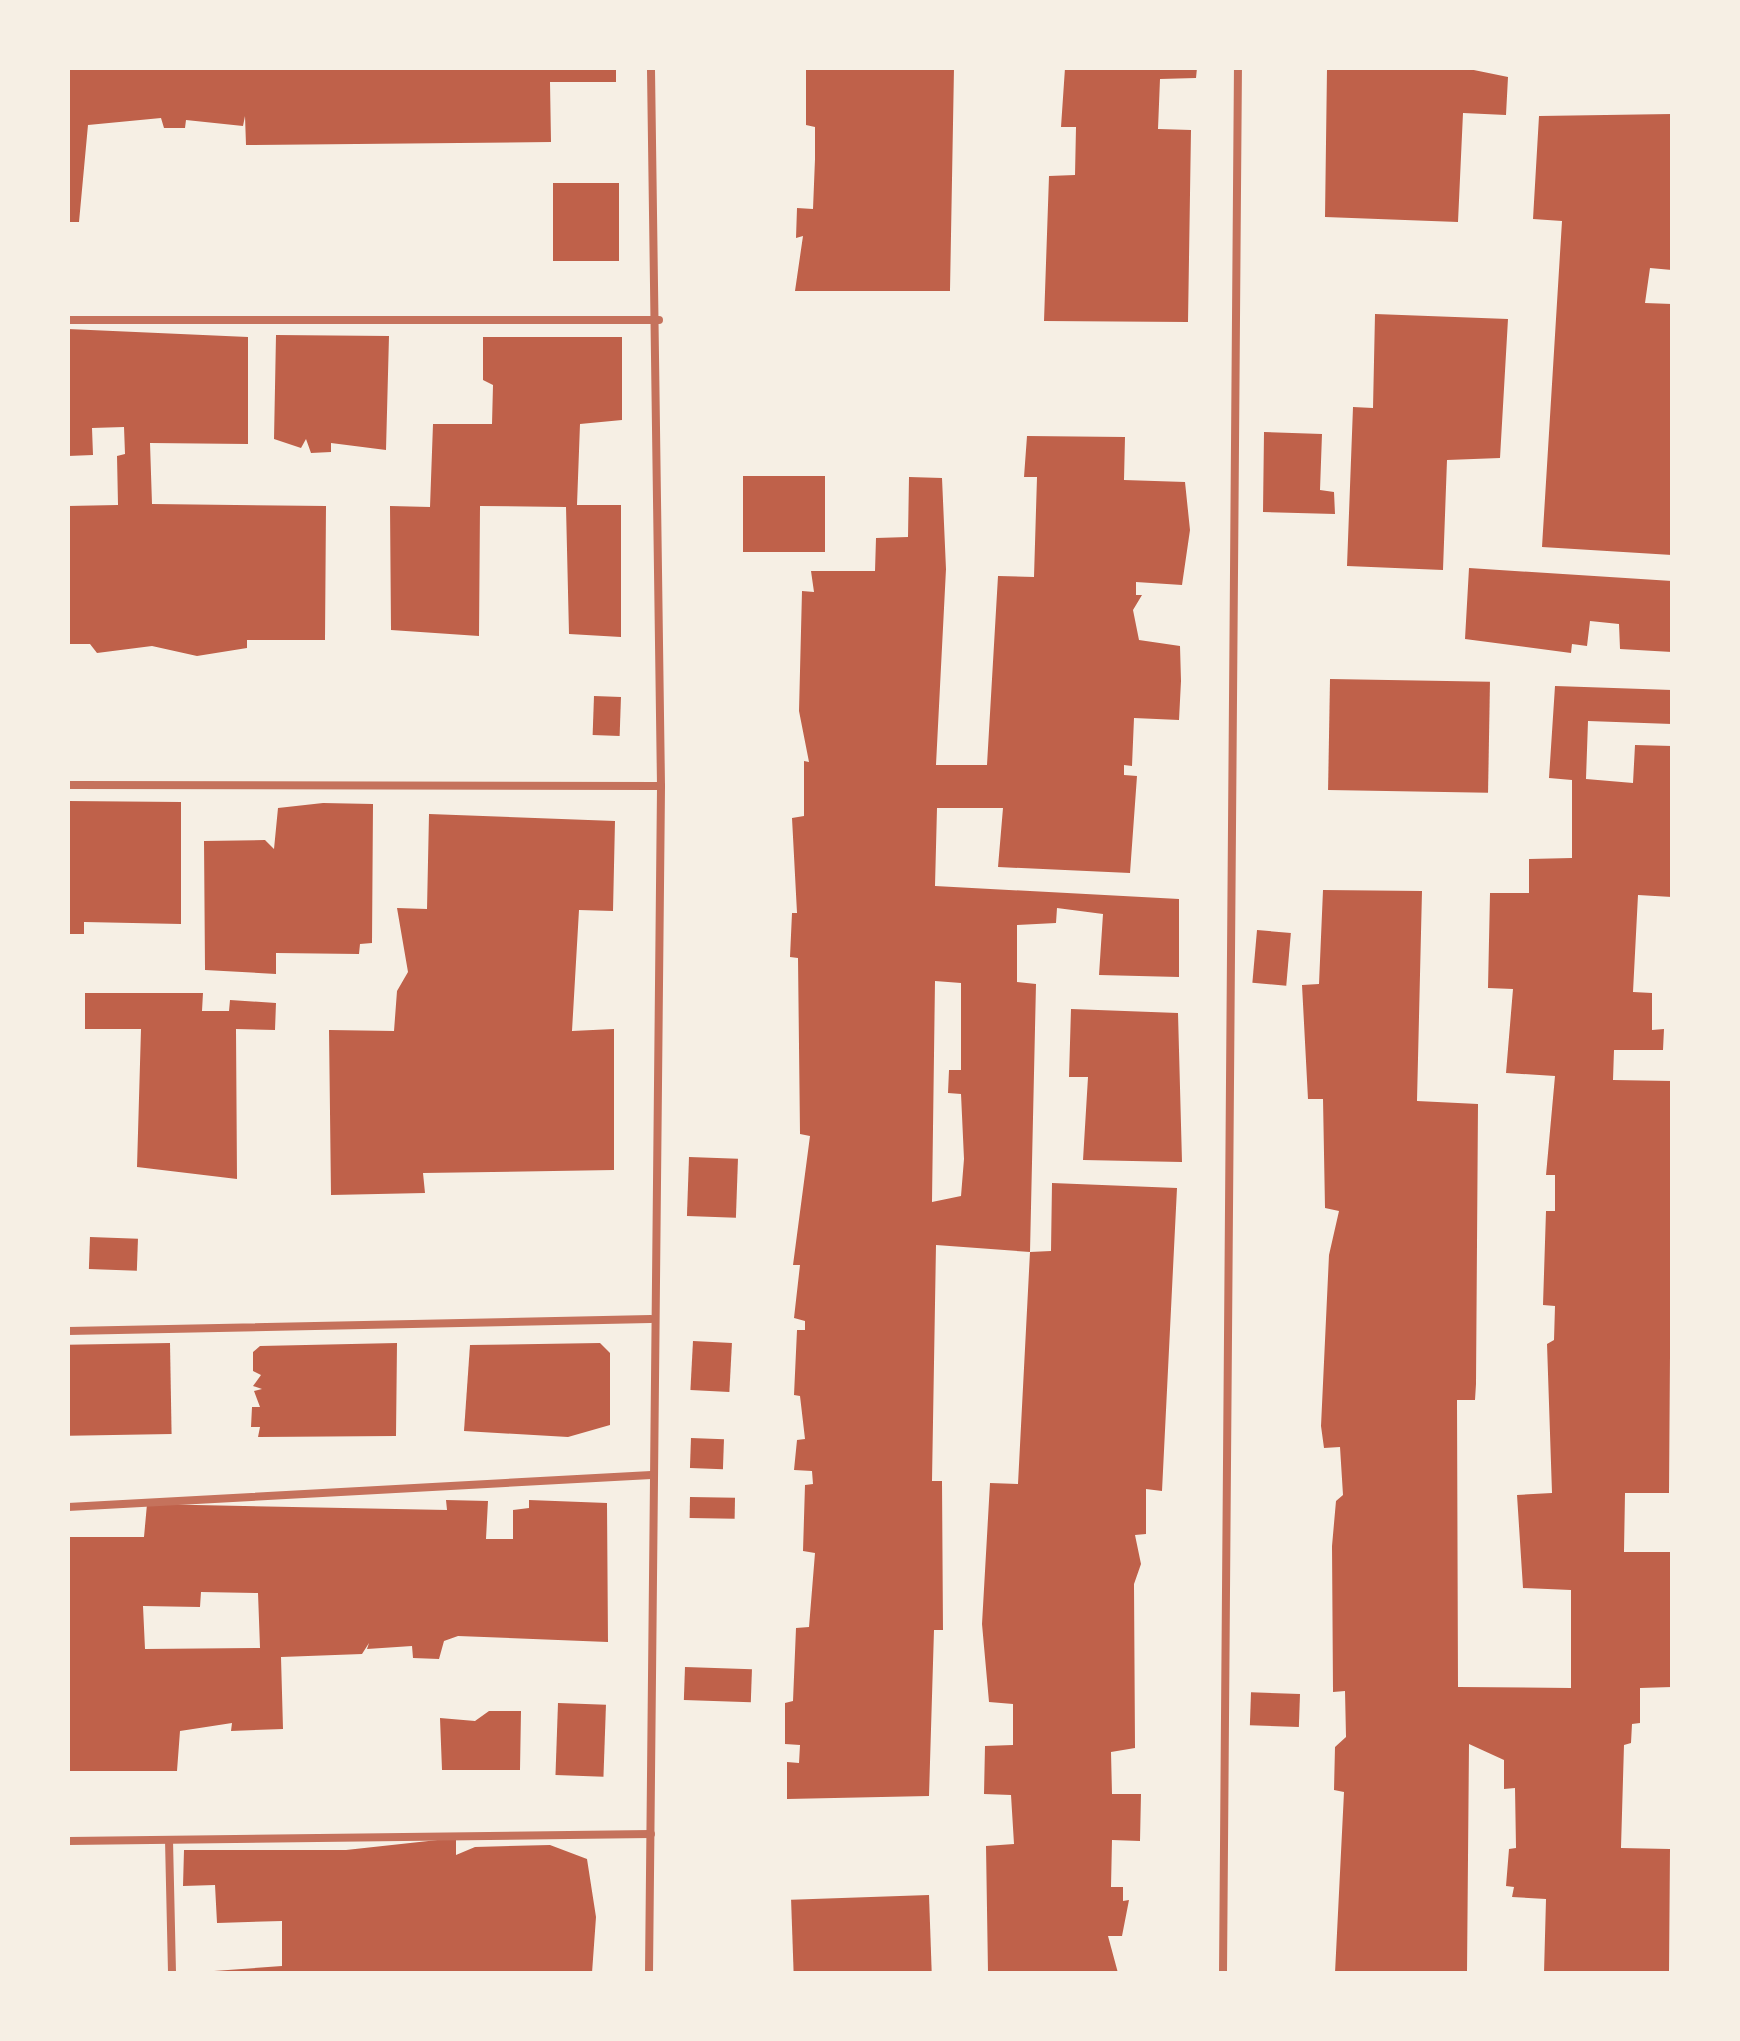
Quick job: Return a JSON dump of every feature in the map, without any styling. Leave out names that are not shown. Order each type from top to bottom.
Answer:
[{"type":"street","points":[[649,1973],[651,1319],[661,786],[659,320],[651,68]]},
{"type":"street","points":[[1223,1973],[1238,68]]},
{"type":"street","points":[[68,320],[659,320]]},
{"type":"street","points":[[68,785],[661,786]]},
{"type":"street","points":[[68,1331],[651,1319]]},
{"type":"street","points":[[68,1507],[651,1475]]},
{"type":"street","points":[[68,1841],[651,1834]]},
{"type":"street","points":[[169,1840],[172,1973]]},
{"type":"building","points":[[68,68],[616,68],[616,82],[550,82],[551,142],[246,145],[245,116],[243,126],[186,120],[185,128],[164,128],[161,118],[88,125],[79,222],[68,222]]},
{"type":"building","points":[[806,68],[954,68],[950,291],[795,291],[803,236],[796,238],[797,208],[813,209],[815,127],[806,125]]},
{"type":"building","points":[[1065,68],[1197,68],[1196,78],[1160,79],[1158,129],[1191,130],[1188,322],[1044,321],[1049,176],[1075,175],[1076,127],[1061,127]]},
{"type":"building","points":[[1327,68],[1464,68],[1508,77],[1506,115],[1463,113],[1458,222],[1325,217]]},
{"type":"building","points":[[1672,114],[1672,270],[1650,268],[1645,303],[1672,304],[1672,555],[1542,547],[1562,221],[1533,219],[1539,116]]},
{"type":"building","points":[[553,183],[619,183],[619,261],[553,261]]},
{"type":"building","points":[[1375,314],[1508,319],[1500,458],[1447,460],[1443,570],[1347,566],[1353,407],[1373,408]]},
{"type":"building","points":[[68,329],[248,337],[248,444],[150,443],[152,504],[326,506],[325,640],[247,640],[247,648],[197,656],[152,646],[97,653],[90,644],[68,644],[68,506],[118,505],[117,456],[125,454],[124,427],[92,428],[93,455],[68,456]]},
{"type":"building","points":[[276,335],[389,336],[386,450],[331,443],[331,452],[311,453],[306,439],[301,448],[274,439]]},
{"type":"building","points":[[483,337],[622,337],[622,420],[580,424],[577,505],[621,505],[621,637],[569,634],[566,507],[480,506],[479,636],[391,630],[390,506],[430,507],[433,424],[492,424],[493,385],[483,380]]},
{"type":"building","points":[[1264,432],[1322,434],[1320,490],[1334,492],[1335,514],[1263,512]]},
{"type":"building","points":[[1027,436],[1125,437],[1124,480],[1185,482],[1190,530],[1182,585],[1136,582],[1136,595],[1142,595],[1133,610],[1139,640],[1180,646],[1179,720],[1134,718],[1132,766],[1124,765],[1124,775],[1137,776],[1130,873],[998,867],[1003,808],[937,808],[935,886],[1179,899],[1179,977],[1099,975],[1103,914],[1057,908],[1056,923],[1017,925],[1017,982],[1036,984],[1030,1252],[936,1245],[932,1481],[942,1481],[943,1630],[934,1630],[929,1796],[787,1799],[787,1762],[799,1763],[800,1745],[785,1744],[785,1703],[793,1701],[796,1628],[809,1627],[815,1553],[803,1551],[805,1485],[813,1484],[812,1471],[794,1470],[797,1440],[805,1439],[800,1396],[794,1395],[797,1330],[805,1330],[805,1321],[794,1318],[800,1265],[793,1265],[810,1136],[800,1134],[798,958],[790,957],[792,913],[797,913],[792,818],[804,816],[804,761],[809,762],[799,711],[802,591],[814,592],[811,571],[875,571],[876,538],[908,537],[909,477],[942,478],[946,569],[936,765],[987,765],[998,576],[1034,577],[1037,477],[1024,477]],"holes":[[[935,981],[961,983],[961,1070],[949,1070],[948,1093],[961,1094],[964,1159],[961,1196],[932,1202]]]},
{"type":"building","points":[[743,476],[825,476],[825,552],[743,552]]},
{"type":"building","points":[[1469,568],[1672,581],[1672,652],[1620,649],[1619,624],[1590,621],[1587,646],[1572,644],[1571,653],[1465,639]]},
{"type":"building","points":[[1330,679],[1490,682],[1488,793],[1328,790]]},
{"type":"building","points":[[1555,686],[1672,690],[1672,724],[1588,721],[1586,779],[1633,783],[1635,745],[1672,746],[1672,897],[1638,895],[1633,992],[1652,993],[1652,1030],[1664,1029],[1663,1050],[1614,1050],[1613,1080],[1672,1081],[1669,1493],[1625,1493],[1624,1552],[1671,1552],[1672,1687],[1640,1688],[1640,1723],[1632,1724],[1631,1743],[1624,1745],[1621,1848],[1670,1849],[1669,1973],[1544,1973],[1546,1899],[1512,1897],[1514,1887],[1506,1886],[1509,1849],[1516,1848],[1515,1788],[1504,1789],[1504,1760],[1469,1744],[1467,1973],[1335,1973],[1344,1792],[1334,1790],[1335,1747],[1346,1737],[1345,1691],[1333,1692],[1332,1546],[1336,1501],[1343,1495],[1340,1447],[1324,1448],[1321,1426],[1329,1255],[1339,1211],[1325,1208],[1323,1099],[1308,1099],[1302,985],[1319,984],[1323,890],[1422,891],[1417,1101],[1478,1104],[1475,1400],[1457,1400],[1458,1687],[1571,1688],[1571,1590],[1523,1588],[1517,1495],[1552,1493],[1547,1344],[1554,1340],[1555,1306],[1543,1305],[1546,1211],[1555,1211],[1555,1175],[1546,1175],[1555,1076],[1506,1073],[1513,989],[1488,988],[1490,893],[1529,893],[1529,859],[1572,858],[1572,780],[1549,778]]},
{"type":"building","points":[[594,696],[621,697],[620,736],[593,735]]},
{"type":"building","points":[[68,801],[181,802],[181,924],[84,922],[84,934],[68,934]]},
{"type":"building","points":[[323,803],[373,804],[372,943],[360,944],[359,954],[276,953],[276,974],[205,970],[204,841],[265,840],[274,849],[278,808]]},
{"type":"building","points":[[429,814],[615,821],[613,911],[579,910],[572,1031],[614,1029],[614,1170],[423,1173],[425,1193],[331,1195],[329,1030],[394,1031],[397,991],[408,972],[397,908],[427,909]]},
{"type":"building","points":[[1257,930],[1291,933],[1286,986],[1252,983]]},
{"type":"building","points":[[85,993],[203,993],[202,1011],[229,1011],[230,1000],[276,1003],[275,1030],[236,1029],[237,1179],[137,1167],[141,1029],[85,1029]]},
{"type":"building","points":[[1071,1009],[1178,1013],[1182,1162],[1083,1160],[1088,1077],[1069,1077]]},
{"type":"building","points":[[689,1157],[738,1159],[736,1218],[687,1216]]},
{"type":"building","points":[[1052,1183],[1177,1188],[1162,1491],[1146,1489],[1146,1534],[1135,1535],[1141,1564],[1134,1584],[1135,1748],[1111,1752],[1112,1794],[1141,1794],[1140,1841],[1112,1840],[1111,1887],[1123,1887],[1123,1901],[1129,1900],[1122,1936],[1108,1936],[1118,1973],[988,1973],[986,1846],[1014,1844],[1011,1795],[984,1794],[985,1746],[1013,1745],[1013,1704],[989,1702],[982,1624],[990,1483],[1018,1484],[1030,1252],[1051,1251]]},
{"type":"building","points":[[90,1237],[138,1239],[137,1271],[89,1269]]},
{"type":"building","points":[[693,1341],[732,1343],[729,1392],[690,1390]]},
{"type":"building","points":[[170,1343],[172,1434],[70,1436],[68,1345]]},
{"type":"building","points":[[397,1343],[396,1436],[258,1437],[260,1427],[251,1427],[252,1407],[260,1407],[254,1391],[262,1389],[253,1386],[261,1375],[253,1371],[253,1352],[260,1346]]},
{"type":"building","points":[[600,1343],[610,1353],[610,1425],[568,1437],[464,1431],[470,1345]]},
{"type":"building","points":[[691,1438],[724,1439],[723,1469],[690,1468]]},
{"type":"building","points":[[690,1497],[735,1498],[735,1519],[690,1518]]},
{"type":"building","points":[[446,1500],[488,1501],[486,1539],[513,1539],[513,1510],[529,1508],[529,1500],[607,1503],[608,1642],[458,1636],[444,1641],[439,1659],[413,1658],[412,1646],[367,1649],[369,1643],[362,1654],[281,1657],[283,1729],[231,1731],[232,1723],[180,1731],[177,1771],[68,1771],[68,1537],[144,1537],[147,1504],[447,1510]],"holes":[[[201,1592],[258,1593],[260,1648],[145,1649],[143,1606],[200,1607]]]},
{"type":"building","points":[[685,1667],[752,1669],[751,1702],[684,1700]]},
{"type":"building","points":[[1251,1692],[1300,1694],[1299,1727],[1250,1725]]},
{"type":"building","points":[[558,1703],[606,1705],[603,1777],[555,1775]]},
{"type":"building","points":[[489,1711],[521,1711],[520,1770],[442,1770],[440,1718],[475,1721]]},
{"type":"building","points":[[456,1838],[456,1855],[475,1847],[550,1845],[587,1859],[596,1917],[592,1973],[186,1973],[282,1966],[282,1921],[217,1923],[215,1885],[183,1886],[184,1850],[346,1850]]},
{"type":"building","points":[[929,1895],[932,1973],[794,1973],[791,1900]]}]
